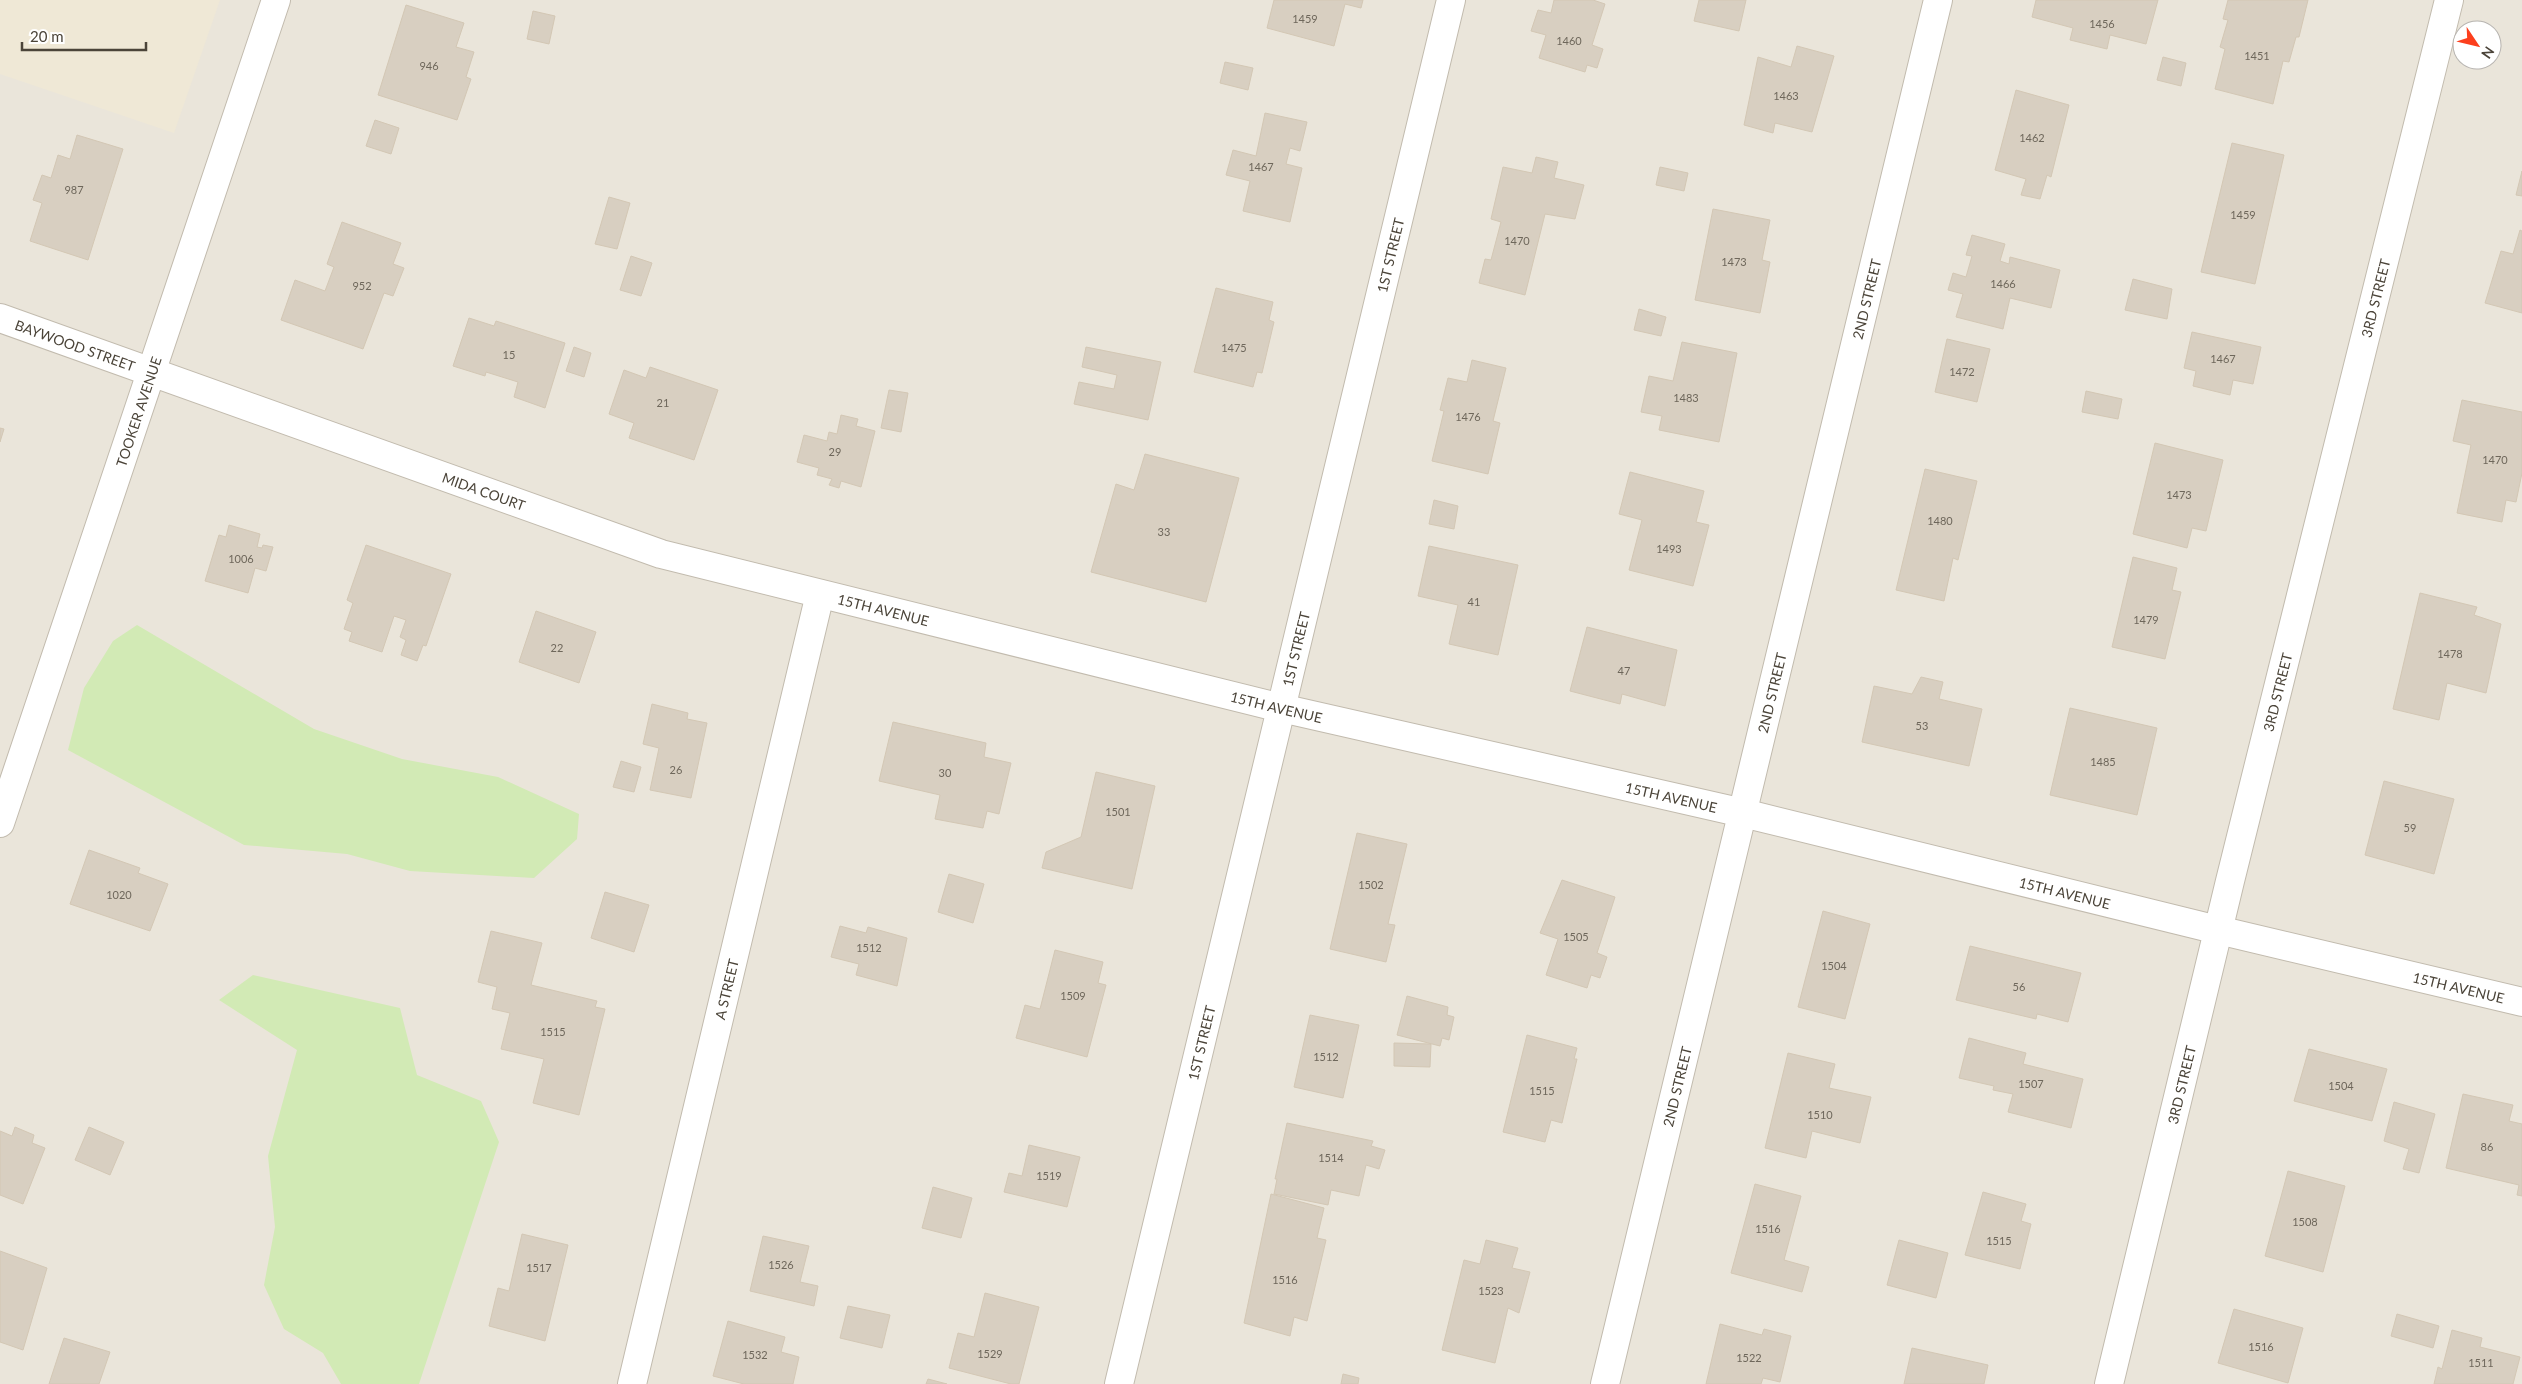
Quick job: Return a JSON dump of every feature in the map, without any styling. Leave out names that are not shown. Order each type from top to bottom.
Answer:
[{"type":"street","name":"TOOKER AVENUE","points":[[0,822],[10,761],[152,370],[276,0]]},
{"type":"street","name":"1ST STREET","points":[[1119,1384],[1451,0]]},
{"type":"street","name":"2ND STREET","points":[[1605,1384],[1938,0]]},
{"type":"street","name":"3RD STREET","points":[[2109,1384],[2218,930],[2449,0]]},
{"type":"street","name":"BAYWOOD STREET","points":[[0,318],[152,370]]},
{"type":"street","name":"MIDA COURT","points":[[152,370],[214,395],[661,554],[820,594]]},
{"type":"street","name":"15TH AVENUE","points":[[820,594],[1281,708],[1743,813],[2218,930],[2522,1002]]},
{"type":"street","name":"A STREET","points":[[632,1384],[820,594]]},
{"type":"shaded area","points":[[0,0],[2522,0],[2522,1384],[0,1384]]},
{"type":"shaded area","points":[[0,0],[220,0],[174,133],[0,74]]},
{"type":"green space","points":[[137,625],[314,729],[402,759],[498,777],[579,814],[577,839],[534,878],[410,871],[347,854],[244,845],[68,750],[84,688],[113,641]]},
{"type":"green space","points":[[253,975],[400,1008],[417,1075],[481,1101],[499,1142],[419,1384],[341,1384],[323,1353],[284,1329],[264,1285],[275,1227],[268,1156],[297,1050],[219,1000]]},
{"type":"building","points":[[1274,0],[1363,0],[1361,8],[1345,4],[1334,46],[1267,28]]},
{"type":"building","points":[[1554,0],[1593,0],[1605,4],[1592,45],[1603,49],[1597,68],[1587,65],[1585,72],[1539,58],[1546,35],[1531,31],[1538,10],[1551,13]]},
{"type":"building","points":[[1699,0],[1746,0],[1739,31],[1694,21]]},
{"type":"building","points":[[2036,0],[2158,0],[2146,44],[2110,35],[2107,49],[2070,40],[2073,28],[2032,17]]},
{"type":"building","points":[[2228,0],[2308,0],[2299,37],[2296,37],[2289,62],[2283,61],[2273,104],[2215,89],[2225,49],[2220,47],[2228,20],[2223,19]]},
{"type":"building","points":[[406,5],[464,23],[456,47],[474,52],[466,77],[471,79],[457,120],[378,95]]},
{"type":"building","points":[[533,11],[555,16],[549,44],[527,39]]},
{"type":"building","points":[[1797,46],[1834,56],[1812,132],[1775,123],[1773,133],[1744,125],[1758,57],[1791,67]]},
{"type":"building","points":[[2163,57],[2186,63],[2181,86],[2157,80]]},
{"type":"building","points":[[1225,62],[1253,68],[1248,90],[1220,83]]},
{"type":"building","points":[[2016,90],[2069,105],[2051,177],[2047,175],[2040,199],[2021,195],[2026,179],[1995,170]]},
{"type":"building","points":[[1265,113],[1307,122],[1300,151],[1290,148],[1286,164],[1302,168],[1290,222],[1243,211],[1250,181],[1226,175],[1233,150],[1256,156]]},
{"type":"building","points":[[375,120],[399,128],[391,154],[366,146]]},
{"type":"building","points":[[77,135],[123,149],[88,260],[30,241],[42,203],[33,200],[42,175],[51,178],[58,155],[70,159]]},
{"type":"building","points":[[2232,143],[2284,155],[2255,284],[2201,272]]},
{"type":"building","points":[[1536,157],[1558,162],[1554,178],[1584,185],[1575,219],[1545,214],[1525,295],[1479,283],[1485,259],[1491,260],[1501,222],[1491,219],[1503,167],[1532,173]]},
{"type":"building","points":[[1660,167],[1688,173],[1684,191],[1656,185]]},
{"type":"building","points":[[2522,171],[2522,196],[2516,195]]},
{"type":"building","points":[[609,197],[630,203],[617,249],[595,244]]},
{"type":"building","points":[[1713,209],[1770,220],[1762,260],[1770,262],[1760,313],[1695,300]]},
{"type":"building","points":[[342,222],[401,243],[393,264],[404,268],[393,296],[384,293],[363,349],[281,320],[295,280],[325,291],[334,267],[327,264]]},
{"type":"building","points":[[2520,230],[2522,231],[2522,313],[2485,303],[2501,251],[2513,254]]},
{"type":"building","points":[[1972,235],[2005,244],[2000,261],[2009,264],[2010,257],[2060,270],[2051,308],[2010,298],[2003,329],[1956,317],[1963,294],[1948,290],[1953,273],[1966,277],[1972,256],[1966,255]]},
{"type":"building","points":[[631,256],[652,263],[641,296],[620,290]]},
{"type":"building","points":[[2133,279],[2172,289],[2167,319],[2125,310]]},
{"type":"building","points":[[1216,288],[1273,302],[1269,320],[1274,322],[1262,373],[1257,372],[1253,387],[1194,372]]},
{"type":"building","points":[[1639,309],[1666,317],[1661,336],[1634,330]]},
{"type":"building","points":[[469,318],[494,326],[496,321],[565,343],[545,408],[514,397],[518,382],[486,372],[485,376],[453,366]]},
{"type":"building","points":[[2192,332],[2261,347],[2253,384],[2233,380],[2230,395],[2193,386],[2196,371],[2184,368]]},
{"type":"building","points":[[1947,339],[1990,349],[1977,402],[1935,392]]},
{"type":"building","points":[[1682,342],[1737,353],[1719,442],[1659,430],[1662,416],[1641,412],[1649,376],[1673,381]]},
{"type":"building","points":[[574,347],[591,353],[584,377],[566,371]]},
{"type":"building","points":[[1086,347],[1161,362],[1148,420],[1074,404],[1079,382],[1114,389],[1117,375],[1082,367]]},
{"type":"building","points":[[1472,360],[1506,368],[1493,421],[1500,423],[1488,474],[1432,461],[1444,411],[1440,410],[1448,378],[1467,382]]},
{"type":"building","points":[[650,367],[718,390],[694,460],[629,438],[634,423],[609,414],[624,370],[646,378]]},
{"type":"building","points":[[889,390],[908,393],[901,432],[881,428]]},
{"type":"building","points":[[2086,391],[2122,399],[2118,419],[2082,412]]},
{"type":"building","points":[[2462,400],[2522,412],[2522,473],[2516,502],[2506,500],[2502,522],[2457,513],[2471,445],[2453,441]]},
{"type":"building","points":[[841,415],[858,419],[856,426],[875,431],[861,487],[841,481],[839,488],[829,485],[832,479],[817,475],[819,468],[797,462],[804,435],[827,441],[829,432],[837,434]]},
{"type":"building","points":[[0,428],[4,429],[0,442]]},
{"type":"building","points":[[2155,443],[2223,460],[2206,531],[2192,528],[2187,548],[2133,534]]},
{"type":"building","points":[[1145,454],[1239,478],[1206,602],[1091,572],[1116,484],[1134,490]]},
{"type":"building","points":[[1925,469],[1977,481],[1958,560],[1953,558],[1944,601],[1896,590]]},
{"type":"building","points":[[1630,472],[1704,491],[1696,522],[1709,525],[1693,586],[1629,570],[1642,520],[1619,514]]},
{"type":"building","points":[[1434,500],[1458,506],[1454,529],[1429,524]]},
{"type":"building","points":[[229,525],[260,534],[257,547],[262,548],[263,545],[273,547],[266,571],[255,568],[248,593],[205,581],[219,535],[226,537]]},
{"type":"building","points":[[366,545],[451,574],[426,646],[423,645],[417,661],[401,655],[406,640],[400,637],[406,620],[394,616],[382,652],[349,641],[352,632],[344,629],[353,603],[347,600]]},
{"type":"building","points":[[1429,546],[1518,565],[1498,655],[1449,644],[1458,605],[1418,596]]},
{"type":"building","points":[[2133,557],[2177,568],[2172,590],[2181,592],[2165,659],[2112,647]]},
{"type":"building","points":[[2420,593],[2477,607],[2474,615],[2501,624],[2486,693],[2447,683],[2439,720],[2393,709]]},
{"type":"building","points":[[536,611],[596,632],[579,683],[519,662]]},
{"type":"building","points":[[1587,627],[1677,650],[1665,706],[1622,694],[1620,704],[1570,691]]},
{"type":"building","points":[[1921,677],[1943,682],[1939,699],[1982,709],[1969,766],[1862,742],[1874,686],[1912,694]]},
{"type":"building","points":[[652,704],[688,713],[687,719],[707,723],[691,798],[650,790],[659,748],[643,744]]},
{"type":"building","points":[[2070,708],[2157,728],[2137,815],[2050,795]]},
{"type":"building","points":[[893,722],[986,743],[984,757],[1011,763],[999,814],[987,811],[983,828],[935,819],[940,795],[879,781]]},
{"type":"building","points":[[621,761],[641,767],[634,792],[613,787]]},
{"type":"building","points":[[1096,772],[1155,786],[1132,889],[1042,868],[1046,852],[1081,837]]},
{"type":"building","points":[[2384,781],[2454,799],[2434,874],[2365,855]]},
{"type":"building","points":[[1357,833],[1407,844],[1388,924],[1395,925],[1386,962],[1330,949]]},
{"type":"building","points":[[89,850],[140,868],[138,873],[168,884],[150,931],[70,904]]},
{"type":"building","points":[[949,874],[984,884],[973,923],[938,912]]},
{"type":"building","points":[[1562,880],[1615,897],[1597,953],[1607,957],[1600,978],[1591,975],[1587,988],[1546,975],[1558,939],[1540,933]]},
{"type":"building","points":[[605,892],[649,905],[634,952],[591,938]]},
{"type":"building","points":[[1823,911],[1870,924],[1845,1019],[1798,1007]]},
{"type":"building","points":[[840,926],[866,933],[868,927],[907,938],[897,986],[856,975],[859,964],[831,957]]},
{"type":"building","points":[[491,931],[542,943],[531,985],[597,1001],[595,1007],[605,1009],[579,1115],[533,1103],[544,1059],[501,1049],[510,1013],[492,1009],[497,987],[478,982]]},
{"type":"building","points":[[1970,946],[2081,973],[2068,1022],[2037,1014],[2036,1019],[1956,1000]]},
{"type":"building","points":[[1055,950],[1103,962],[1098,983],[1106,985],[1087,1057],[1016,1038],[1025,1005],[1040,1009]]},
{"type":"building","points":[[1407,996],[1448,1007],[1447,1015],[1454,1017],[1449,1040],[1442,1038],[1440,1046],[1397,1035]]},
{"type":"building","points":[[1310,1015],[1359,1025],[1343,1098],[1294,1087]]},
{"type":"building","points":[[1527,1035],[1577,1048],[1574,1059],[1577,1059],[1562,1123],[1551,1120],[1545,1142],[1503,1132]]},
{"type":"building","points":[[1969,1038],[2026,1053],[2023,1064],[2083,1079],[2071,1128],[2008,1112],[2013,1094],[1993,1090],[1994,1086],[1959,1078]]},
{"type":"building","points":[[1394,1043],[1431,1044],[1430,1067],[1394,1066]]},
{"type":"building","points":[[2309,1049],[2387,1069],[2372,1121],[2294,1101]]},
{"type":"building","points":[[1788,1053],[1835,1064],[1829,1088],[1871,1097],[1860,1143],[1812,1131],[1806,1158],[1765,1148]]},
{"type":"building","points":[[2463,1094],[2513,1105],[2509,1121],[2522,1124],[2522,1196],[2517,1195],[2519,1185],[2446,1168]]},
{"type":"building","points":[[2394,1102],[2435,1114],[2419,1173],[2403,1169],[2409,1149],[2384,1141]]},
{"type":"building","points":[[1287,1123],[1373,1141],[1371,1146],[1385,1150],[1379,1169],[1366,1165],[1359,1196],[1331,1190],[1328,1205],[1274,1194],[1277,1179],[1275,1179]]},
{"type":"building","points":[[15,1127],[34,1135],[32,1143],[45,1148],[23,1204],[0,1195],[0,1131],[12,1136]]},
{"type":"building","points":[[89,1127],[124,1142],[110,1175],[75,1160]]},
{"type":"building","points":[[1029,1145],[1080,1157],[1067,1207],[1004,1192],[1009,1173],[1022,1176]]},
{"type":"building","points":[[2288,1171],[2345,1186],[2323,1272],[2265,1256]]},
{"type":"building","points":[[1755,1184],[1801,1196],[1784,1260],[1809,1267],[1802,1292],[1731,1273]]},
{"type":"building","points":[[933,1187],[972,1198],[961,1238],[922,1228]]},
{"type":"building","points":[[1983,1192],[2026,1204],[2021,1221],[2031,1224],[2020,1269],[1965,1255]]},
{"type":"building","points":[[1271,1194],[1324,1208],[1317,1238],[1326,1240],[1307,1321],[1294,1317],[1290,1336],[1244,1323]]},
{"type":"building","points":[[522,1234],[568,1245],[545,1341],[489,1326],[498,1288],[509,1291]]},
{"type":"building","points":[[763,1236],[809,1246],[800,1282],[818,1286],[814,1306],[750,1291]]},
{"type":"building","points":[[1486,1240],[1518,1248],[1512,1268],[1530,1272],[1519,1313],[1508,1308],[1495,1363],[1442,1350],[1464,1260],[1480,1264]]},
{"type":"building","points":[[1899,1240],[1948,1253],[1936,1298],[1887,1285]]},
{"type":"building","points":[[0,1251],[47,1268],[23,1350],[0,1342]]},
{"type":"building","points":[[985,1293],[1039,1307],[1019,1384],[1011,1384],[949,1368],[958,1333],[974,1337]]},
{"type":"building","points":[[848,1306],[890,1315],[882,1348],[840,1338]]},
{"type":"building","points":[[2234,1309],[2303,1328],[2288,1383],[2218,1363]]},
{"type":"building","points":[[2397,1314],[2439,1326],[2433,1348],[2391,1336]]},
{"type":"building","points":[[728,1321],[785,1337],[781,1352],[799,1357],[793,1384],[744,1384],[713,1376]]},
{"type":"building","points":[[1720,1324],[1762,1335],[1764,1329],[1791,1336],[1780,1382],[1763,1378],[1761,1384],[1706,1384]]},
{"type":"building","points":[[2452,1330],[2482,1338],[2480,1347],[2520,1357],[2513,1384],[2434,1384],[2438,1367],[2442,1369]]},
{"type":"building","points":[[64,1338],[110,1352],[99,1384],[49,1384]]},
{"type":"building","points":[[1912,1348],[1988,1365],[1984,1384],[1904,1384]]},
{"type":"building","points":[[1343,1374],[1359,1378],[1358,1384],[1341,1384]]},
{"type":"building","points":[[928,1379],[947,1384],[926,1384]]}]
